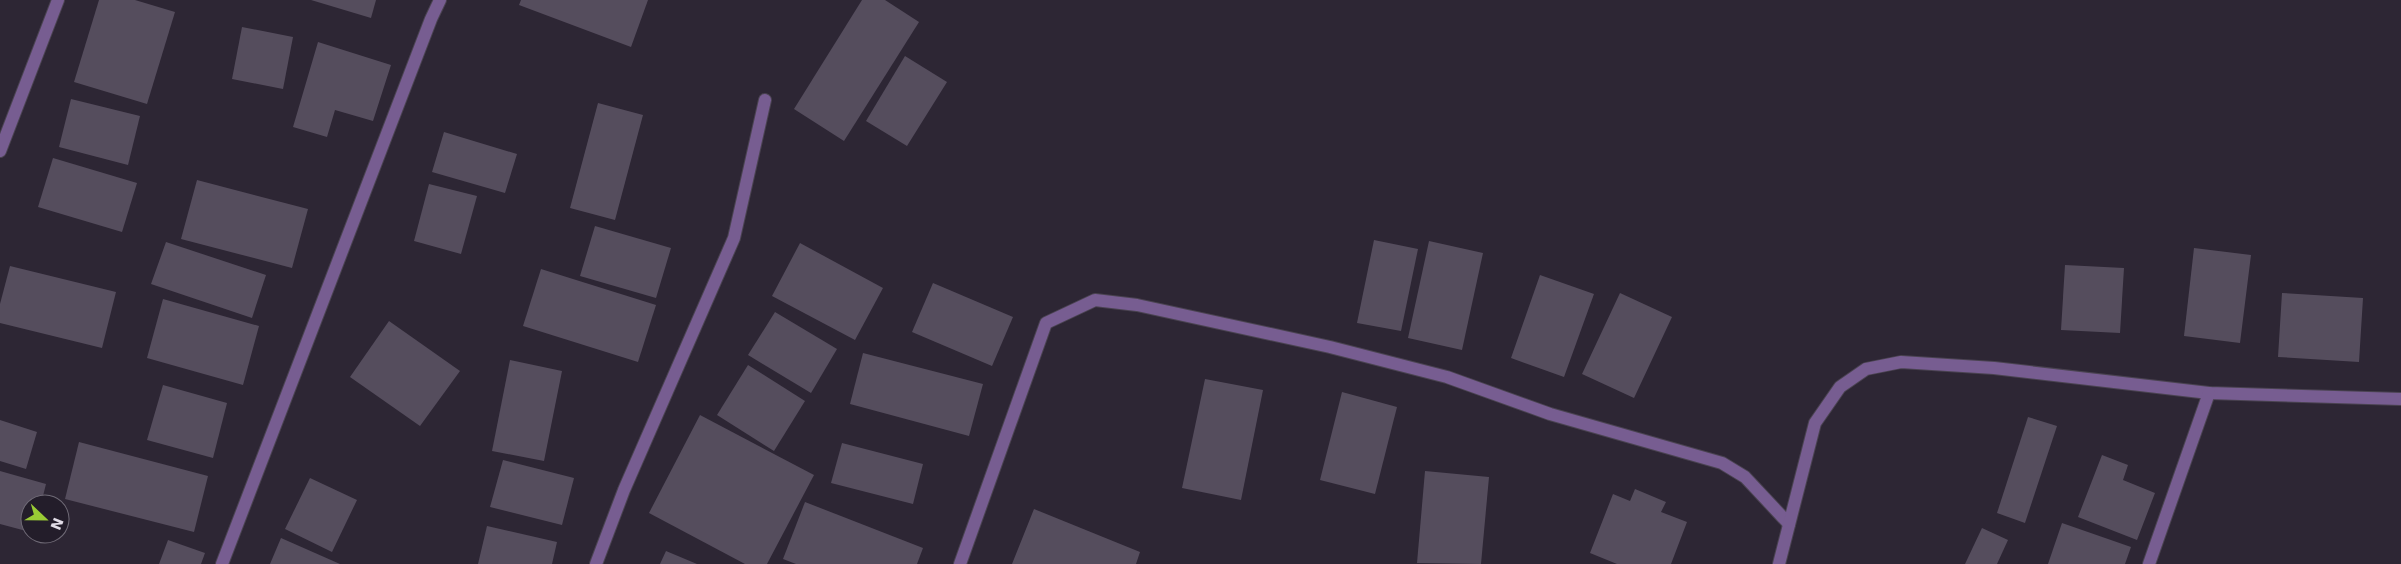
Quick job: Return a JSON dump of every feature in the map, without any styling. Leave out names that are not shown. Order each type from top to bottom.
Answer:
[{"type":"street","points":[[0,151],[58,0]]},
{"type":"street","points":[[222,564],[431,19],[440,0]]},
{"type":"street","points":[[596,564],[624,490],[734,238],[765,100]]},
{"type":"street","points":[[960,564],[1046,323],[1095,300],[1137,305],[1330,347],[1447,377],[1550,414],[1722,463],[1745,477],[1789,524]]},
{"type":"street","points":[[1779,564],[1815,422],[1840,387],[1866,369],[1901,362],[1976,367],[2209,393],[2401,399]]},
{"type":"street","points":[[2149,564],[2209,393]]},
{"type":"building","points":[[99,0],[135,0],[175,12],[147,104],[74,82]]},
{"type":"building","points":[[311,0],[376,0],[371,18]]},
{"type":"building","points":[[521,0],[648,0],[631,47],[519,5]]},
{"type":"building","points":[[862,0],[885,0],[919,22],[844,141],[794,109]]},
{"type":"building","points":[[242,27],[293,37],[283,89],[232,79]]},
{"type":"building","points":[[318,42],[391,65],[373,121],[335,110],[327,137],[293,127]]},
{"type":"building","points":[[905,56],[947,82],[907,146],[866,121]]},
{"type":"building","points":[[71,99],[140,116],[128,165],[59,147]]},
{"type":"building","points":[[598,103],[643,115],[615,220],[570,208]]},
{"type":"building","points":[[444,132],[517,154],[505,193],[432,172]]},
{"type":"building","points":[[53,158],[137,183],[122,232],[38,207]]},
{"type":"building","points":[[197,180],[308,209],[292,268],[181,239]]},
{"type":"building","points":[[429,184],[477,196],[461,254],[414,241]]},
{"type":"building","points":[[595,226],[671,248],[656,298],[580,276]]},
{"type":"building","points":[[1374,240],[1418,249],[1401,331],[1357,323]]},
{"type":"building","points":[[1429,241],[1483,253],[1462,350],[1408,338]]},
{"type":"building","points":[[166,242],[266,275],[252,318],[151,284]]},
{"type":"building","points":[[800,243],[883,288],[855,340],[772,296]]},
{"type":"building","points":[[2194,248],[2251,255],[2240,343],[2184,336]]},
{"type":"building","points":[[2065,265],[2124,268],[2120,333],[2061,330]]},
{"type":"building","points":[[10,266],[116,292],[102,348],[0,323],[0,304]]},
{"type":"building","points":[[541,269],[656,305],[638,362],[523,326]]},
{"type":"building","points":[[1540,275],[1594,294],[1564,377],[1511,358]]},
{"type":"building","points":[[933,283],[1013,317],[992,366],[912,332]]},
{"type":"building","points":[[1620,293],[1672,317],[1634,398],[1582,374]]},
{"type":"building","points":[[2282,293],[2363,298],[2359,362],[2278,357]]},
{"type":"building","points":[[163,299],[259,326],[243,385],[147,358]]},
{"type":"building","points":[[775,312],[837,349],[811,393],[748,355]]},
{"type":"building","points":[[389,321],[460,371],[420,426],[350,377]]},
{"type":"building","points":[[863,353],[983,384],[969,436],[850,404]]},
{"type":"building","points":[[510,360],[562,371],[544,461],[492,451]]},
{"type":"building","points":[[748,365],[805,401],[774,451],[717,415]]},
{"type":"building","points":[[1205,379],[1263,390],[1241,500],[1182,488]]},
{"type":"building","points":[[163,385],[227,403],[213,458],[147,440]]},
{"type":"building","points":[[1342,392],[1397,407],[1375,494],[1320,480]]},
{"type":"building","points":[[700,415],[814,475],[767,564],[745,564],[649,513]]},
{"type":"building","points":[[2028,417],[2057,426],[2025,523],[1997,513]]},
{"type":"building","points":[[0,420],[37,432],[26,469],[0,461]]},
{"type":"building","points":[[79,442],[208,476],[194,532],[70,500],[70,494],[66,494]]},
{"type":"building","points":[[842,443],[923,464],[913,504],[831,483]]},
{"type":"building","points":[[2102,455],[2128,465],[2123,480],[2155,493],[2137,540],[2078,517]]},
{"type":"building","points":[[503,460],[574,478],[562,525],[490,507]]},
{"type":"building","points":[[0,471],[46,484],[44,494],[20,494],[20,529],[0,524]]},
{"type":"building","points":[[1425,471],[1489,477],[1481,564],[1417,563]]},
{"type":"building","points":[[310,478],[357,500],[332,552],[285,529]]},
{"type":"building","points":[[1635,489],[1666,502],[1661,512],[1687,522],[1671,564],[1617,564],[1590,553],[1613,494],[1630,501]]},
{"type":"building","points":[[805,502],[923,548],[917,564],[796,564],[783,559]]},
{"type":"building","points":[[1034,509],[1140,552],[1136,564],[1012,564]]},
{"type":"building","points":[[2062,523],[2131,547],[2125,564],[2048,564]]},
{"type":"building","points":[[487,526],[557,542],[552,564],[478,564]]},
{"type":"building","points":[[1982,528],[2008,540],[1997,564],[1965,564]]},
{"type":"building","points":[[281,538],[340,564],[270,564]]},
{"type":"building","points":[[168,540],[205,553],[201,564],[159,564]]},
{"type":"building","points":[[666,551],[697,564],[660,564]]}]
